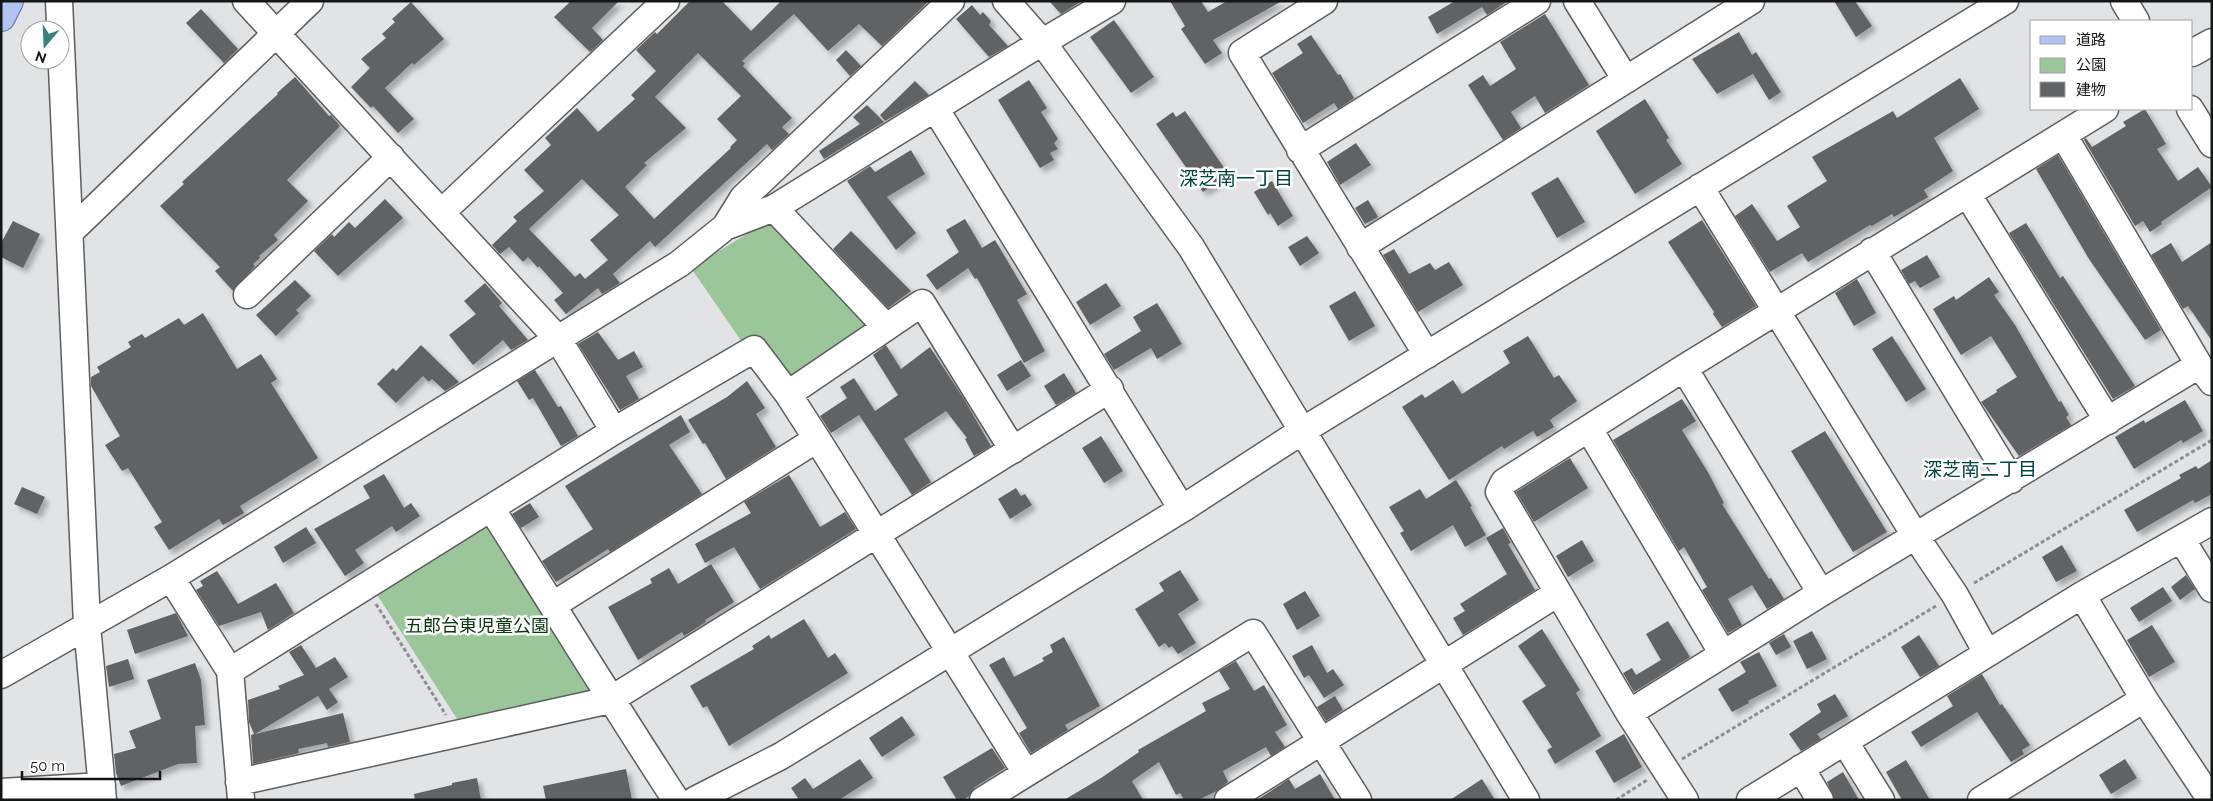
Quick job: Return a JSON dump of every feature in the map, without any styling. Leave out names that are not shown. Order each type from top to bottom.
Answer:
[{"type":"main road","points":[[1,17],[9,1]]},
{"type":"street","points":[[1,792],[103,793],[87,625],[59,1]]},
{"type":"street","points":[[246,1],[558,339],[614,431]]},
{"type":"street","points":[[70,232],[310,1]]},
{"type":"street","points":[[442,212],[666,1]]},
{"type":"street","points":[[725,227],[743,198],[951,1]]},
{"type":"street","points":[[1006,1],[1043,43],[1191,247],[1526,800]]},
{"type":"street","points":[[1,675],[171,578],[558,339],[679,264],[725,227],[774,208],[1112,1]]},
{"type":"street","points":[[1300,150],[1537,1]]},
{"type":"street","points":[[1577,1],[1626,80]]},
{"type":"street","points":[[1360,247],[1626,80],[1723,9],[1751,1]]},
{"type":"street","points":[[695,800],[781,756],[1182,510],[1302,431],[2005,1]]},
{"type":"street","points":[[2124,1],[2135,20]]},
{"type":"street","points":[[1318,3],[1242,53],[1427,356]]},
{"type":"street","points":[[2193,53],[2212,42]]},
{"type":"street","points":[[935,108],[1182,510]]},
{"type":"street","points":[[1685,800],[1629,713],[1500,492],[1504,482],[1872,251],[1968,195],[2103,110]]},
{"type":"street","points":[[2191,110],[2212,144]]},
{"type":"street","points":[[1629,713],[1821,593],[2108,421],[2206,374],[2064,136]]},
{"type":"street","points":[[247,295],[390,157]]},
{"type":"street","points":[[1700,187],[1916,537],[1955,595],[1987,653]]},
{"type":"street","points":[[1968,195],[2108,421]]},
{"type":"street","points":[[774,208],[886,327]]},
{"type":"street","points":[[1872,251],[2011,480]]},
{"type":"street","points":[[788,394],[922,303],[1013,450]]},
{"type":"street","points":[[230,671],[614,431],[754,349],[788,394],[817,439],[951,650],[1026,773]]},
{"type":"street","points":[[1684,368],[1821,593]]},
{"type":"street","points":[[171,578],[230,671],[240,791],[458,734],[610,700],[1110,390]]},
{"type":"street","points":[[1589,429],[1723,654]]},
{"type":"street","points":[[553,605],[817,439]]},
{"type":"street","points":[[491,508],[553,605],[610,700],[676,800]]},
{"type":"street","points":[[1750,800],[2082,595],[2182,540],[2212,521]]},
{"type":"street","points":[[2182,540],[2212,589]]},
{"type":"street","points":[[1228,800],[1322,742],[1443,663],[1558,593]]},
{"type":"street","points":[[2082,595],[2144,699],[2207,794],[2212,792]]},
{"type":"street","points":[[983,800],[1253,633],[1358,800]]},
{"type":"street","points":[[1981,800],[2144,699]]},
{"type":"street","points":[[1845,742],[1881,800]]},
{"type":"street","points":[[1801,768],[1820,800]]},
{"type":"path","points":[[1616,800],[2212,440]]},
{"type":"path","points":[[365,587],[458,734]]},
{"type":"green space","points":[[768,221],[774,222],[869,328],[793,381],[783,379],[757,335],[742,342],[691,268]]},
{"type":"green space","name":"五郎台東児童公園","points":[[483,524],[494,525],[593,684],[592,694],[459,722],[376,593]]},
{"type":"building","points":[[571,1],[619,1],[592,28],[603,40],[590,52],[554,17]]},
{"type":"building","points":[[690,1],[722,1],[751,31],[781,1],[929,1],[882,46],[859,24],[828,51],[794,14],[742,61],[745,63],[743,66],[792,118],[782,127],[789,134],[772,150],[767,144],[655,247],[650,241],[613,274],[620,283],[602,294],[598,288],[566,314],[554,300],[563,293],[539,266],[538,268],[528,257],[523,262],[509,247],[500,254],[492,245],[517,221],[513,217],[544,191],[524,170],[551,145],[545,138],[577,108],[598,132],[635,99],[631,95],[656,71],[636,50],[655,32],[657,34]],"holes":[[[698,53],[741,96],[717,119],[737,140],[731,148],[654,219],[625,187],[647,165],[644,163],[686,128],[655,97]],[[582,179],[619,215],[590,240],[608,260],[585,279],[580,273],[575,277],[529,229]]]},
{"type":"building","points":[[1049,1],[1082,1],[1061,14]]},
{"type":"building","points":[[1170,1],[1201,1],[1208,12],[1227,1],[1282,1],[1213,40],[1222,53],[1205,64],[1181,29],[1185,26]]},
{"type":"building","points":[[1455,1],[1508,1],[1487,15],[1482,7],[1437,34],[1428,17]]},
{"type":"building","points":[[1834,1],[1855,1],[1872,26],[1856,37]]},
{"type":"building","points":[[411,2],[444,39],[414,65],[412,63],[385,88],[414,119],[398,133],[373,106],[371,108],[351,87],[370,68],[361,59],[386,38],[382,34],[395,22],[392,19]]},
{"type":"building","points":[[972,5],[980,15],[983,12],[991,21],[989,25],[1008,46],[989,57],[956,19]]},
{"type":"building","points":[[201,9],[238,49],[224,63],[186,23]]},
{"type":"building","points":[[1545,14],[1589,85],[1545,113],[1535,96],[1511,112],[1521,128],[1503,140],[1468,85],[1483,75],[1490,86],[1516,69],[1500,42]]},
{"type":"building","points":[[1114,20],[1154,77],[1131,93],[1090,37]]},
{"type":"building","points":[[1739,32],[1752,55],[1756,52],[1781,92],[1769,100],[1753,74],[1717,94],[1692,59]]},
{"type":"building","points":[[1311,35],[1338,75],[1340,74],[1354,98],[1338,109],[1334,103],[1303,123],[1272,73],[1303,53],[1297,44]]},
{"type":"building","points":[[846,50],[861,66],[850,76],[836,60]]},
{"type":"building","points":[[295,77],[340,126],[287,180],[308,201],[274,235],[278,240],[259,256],[260,258],[253,264],[255,266],[233,291],[215,271],[220,267],[160,206],[184,184],[182,182]]},
{"type":"building","points":[[1960,78],[1979,109],[1934,138],[1953,171],[1924,190],[1928,197],[1894,217],[1892,214],[1872,226],[1870,225],[1808,262],[1802,253],[1770,272],[1735,216],[1752,204],[1777,241],[1800,227],[1787,206],[1827,181],[1812,157],[1893,111],[1897,118]]},
{"type":"building","points":[[1029,80],[1047,108],[1041,112],[1058,139],[1054,143],[1058,149],[1050,153],[1054,160],[1040,168],[998,100]]},
{"type":"building","points":[[915,81],[929,95],[885,121],[880,115]]},
{"type":"building","points":[[1645,99],[1669,138],[1666,140],[1682,164],[1635,194],[1596,131]]},
{"type":"building","points":[[867,105],[884,122],[824,159],[819,151],[860,124],[853,117]]},
{"type":"building","points":[[2146,110],[2166,144],[2157,149],[2178,181],[2198,167],[2212,187],[2161,222],[2162,224],[2150,232],[2143,221],[2135,226],[2084,140],[2086,138],[2092,147],[2126,126],[2123,122]]},
{"type":"building","points":[[1185,111],[1229,175],[1203,192],[1156,124],[1173,112],[1176,117]]},
{"type":"building","points":[[1356,143],[1371,165],[1340,185],[1327,162]]},
{"type":"building","points":[[911,150],[925,174],[887,197],[916,233],[896,250],[847,181],[870,166],[875,172]]},
{"type":"building","points":[[2058,155],[2161,330],[2145,340],[2089,259],[2036,169]]},
{"type":"building","points":[[1558,177],[1585,222],[1557,238],[1531,193]]},
{"type":"building","points":[[1272,181],[1293,216],[1278,226],[1270,213],[1268,215],[1254,192]]},
{"type":"building","points":[[385,199],[403,218],[338,276],[314,251],[332,234],[334,237],[349,222],[355,228]]},
{"type":"building","points":[[1368,200],[1378,217],[1365,224],[1355,208]]},
{"type":"building","points":[[965,219],[982,248],[995,240],[1027,294],[1017,300],[1045,351],[1024,363],[977,278],[975,279],[968,268],[937,290],[926,275],[959,252],[946,230]]},
{"type":"building","points":[[1702,220],[1756,306],[1722,327],[1668,242]]},
{"type":"building","points":[[13,221],[40,234],[23,268],[1,257],[1,243]]},
{"type":"building","points":[[2026,223],[2060,278],[2063,276],[2135,386],[2113,399],[2009,233]]},
{"type":"building","points":[[851,231],[911,291],[888,308],[833,249]]},
{"type":"building","points":[[1307,236],[1319,253],[1300,266],[1288,247]]},
{"type":"building","points":[[2212,242],[2212,341],[2188,306],[2183,309],[2151,255],[2171,243],[2182,262]]},
{"type":"building","points":[[1394,249],[1409,274],[1430,263],[1435,270],[1449,262],[1463,285],[1418,312],[1383,255]]},
{"type":"building","points":[[1927,255],[1940,277],[1920,288],[1915,281],[1909,284],[1901,270]]},
{"type":"building","points":[[1989,277],[1999,292],[1994,295],[2015,325],[2059,402],[2061,401],[2069,415],[2066,417],[2071,425],[2019,456],[1981,402],[2017,377],[1991,336],[1961,355],[1933,309],[1954,296],[1956,300]]},
{"type":"building","points":[[1857,279],[1876,313],[1854,326],[1835,293]]},
{"type":"building","points":[[295,280],[311,296],[296,310],[299,313],[276,336],[256,315]]},
{"type":"building","points":[[485,283],[502,303],[499,306],[528,340],[511,350],[503,340],[473,365],[449,335],[476,314],[464,301]]},
{"type":"building","points":[[1106,283],[1121,306],[1090,325],[1076,302]]},
{"type":"building","points":[[1355,291],[1375,326],[1349,341],[1329,306]]},
{"type":"building","points":[[1157,303],[1182,344],[1157,359],[1151,348],[1114,370],[1104,354],[1141,331],[1133,317]]},
{"type":"building","points":[[203,313],[237,369],[261,354],[277,379],[271,383],[318,458],[240,506],[244,513],[223,525],[219,519],[169,550],[154,527],[162,522],[128,468],[122,471],[105,445],[120,436],[91,386],[91,377],[100,372],[97,367],[131,347],[128,342],[142,334],[145,338],[179,318],[184,325]]},
{"type":"building","points":[[598,332],[618,360],[634,351],[643,367],[626,376],[639,399],[620,410],[578,344]]},
{"type":"building","points":[[1528,336],[1554,378],[1559,375],[1577,401],[1550,420],[1554,427],[1537,437],[1533,431],[1504,449],[1502,446],[1449,480],[1402,407],[1422,394],[1425,398],[1453,380],[1462,394],[1510,363],[1503,351]]},
{"type":"building","points":[[1892,336],[1926,389],[1906,402],[1872,349]]},
{"type":"building","points":[[421,345],[459,382],[445,391],[432,379],[429,382],[423,376],[396,403],[377,384],[393,368],[396,371]]},
{"type":"building","points":[[886,345],[901,369],[930,347],[964,399],[991,446],[974,456],[965,439],[967,438],[946,411],[904,439],[931,482],[912,495],[859,415],[831,433],[820,416],[847,398],[840,387],[854,378],[875,411],[898,395],[873,355]]},
{"type":"building","points":[[1021,360],[1031,376],[1007,391],[997,375]]},
{"type":"building","points":[[535,370],[558,407],[561,406],[578,436],[561,446],[533,398],[529,400],[517,381]]},
{"type":"building","points":[[1064,373],[1076,393],[1056,405],[1044,386]]},
{"type":"building","points":[[747,381],[765,408],[756,414],[776,447],[726,479],[705,443],[703,444],[688,420],[727,397]]},
{"type":"building","points":[[1682,399],[1696,421],[1682,430],[1709,474],[1724,503],[1722,504],[1769,579],[1771,578],[1784,599],[1767,609],[1752,585],[1728,599],[1742,625],[1728,633],[1702,590],[1707,587],[1684,547],[1679,551],[1613,440]]},
{"type":"building","points":[[2185,400],[2203,431],[2183,443],[2181,440],[2134,469],[2115,437],[2144,420],[2145,423]]},
{"type":"building","points":[[681,415],[690,432],[669,445],[702,494],[610,552],[608,549],[556,582],[542,561],[593,529],[565,486]]},
{"type":"building","points":[[1825,431],[1887,532],[1853,552],[1791,451]]},
{"type":"building","points":[[1101,436],[1123,471],[1104,483],[1082,448]]},
{"type":"building","points":[[1570,458],[1588,488],[1534,522],[1516,492]]},
{"type":"building","points":[[2212,460],[2212,494],[2195,503],[2193,500],[2137,532],[2124,510],[2181,478],[2179,475],[2196,466],[2198,469]]},
{"type":"building","points":[[384,474],[404,508],[411,503],[420,516],[396,532],[392,526],[355,550],[364,563],[345,576],[314,529],[370,498],[363,486]]},
{"type":"building","points":[[789,475],[820,527],[845,512],[856,529],[760,589],[734,547],[705,563],[695,544],[751,513],[744,502]]},
{"type":"building","points":[[1456,480],[1472,506],[1470,507],[1486,535],[1465,547],[1453,525],[1411,551],[1400,533],[1404,531],[1389,507],[1420,489],[1426,499]]},
{"type":"building","points":[[22,487],[45,497],[37,514],[14,504]]},
{"type":"building","points":[[1016,488],[1021,496],[1025,494],[1032,505],[1010,519],[998,499]]},
{"type":"building","points":[[530,503],[539,517],[521,528],[512,514]]},
{"type":"building","points":[[306,527],[316,543],[283,563],[274,547]]},
{"type":"building","points":[[1503,528],[1511,543],[1508,544],[1535,590],[1463,635],[1453,618],[1465,611],[1460,604],[1507,574],[1486,538]]},
{"type":"building","points":[[1582,540],[1594,561],[1568,577],[1556,556]]},
{"type":"building","points":[[2062,545],[2077,571],[2056,582],[2042,557]]},
{"type":"building","points":[[711,564],[734,602],[684,636],[682,632],[638,660],[608,607],[652,583],[650,579],[669,568],[678,584]]},
{"type":"building","points":[[1180,570],[1199,600],[1178,614],[1196,643],[1178,654],[1172,646],[1169,648],[1165,643],[1159,647],[1135,609],[1164,591],[1159,583]]},
{"type":"building","points":[[217,571],[238,604],[276,583],[294,613],[268,630],[261,612],[219,626],[196,590],[203,586],[200,581]]},
{"type":"building","points":[[2186,575],[2195,589],[2180,600],[2171,587]]},
{"type":"building","points":[[2163,587],[2172,601],[2139,622],[2130,608]]},
{"type":"building","points":[[1305,591],[1320,616],[1297,630],[1283,604]]},
{"type":"building","points":[[176,613],[188,636],[135,654],[127,630]]},
{"type":"building","points":[[804,619],[828,658],[835,653],[848,673],[729,746],[707,706],[703,708],[690,686],[754,649],[752,646],[769,635],[771,639]]},
{"type":"building","points":[[1668,621],[1690,657],[1634,692],[1623,673],[1632,668],[1636,675],[1661,660],[1646,634]]},
{"type":"building","points":[[2152,625],[2175,662],[2149,677],[2127,640]]},
{"type":"building","points":[[1542,629],[1580,690],[1576,693],[1601,736],[1555,764],[1547,750],[1552,747],[1522,701],[1546,686],[1518,646]]},
{"type":"building","points":[[1812,631],[1827,659],[1807,669],[1793,641]]},
{"type":"building","points":[[1784,634],[1791,647],[1776,655],[1769,643]]},
{"type":"building","points":[[1919,635],[1939,666],[1920,677],[1901,647]]},
{"type":"building","points":[[1064,637],[1100,706],[1065,725],[1068,730],[1031,753],[1019,733],[1027,728],[989,665],[1004,657],[1014,677],[1044,661],[1042,658],[1053,652],[1050,645]]},
{"type":"building","points":[[301,645],[316,668],[335,657],[348,677],[329,689],[338,702],[327,710],[318,696],[255,734],[343,713],[350,742],[328,747],[327,743],[298,749],[299,753],[253,764],[251,735],[254,734],[249,722],[248,700],[280,689],[278,686],[304,675],[289,652]]},
{"type":"building","points":[[1312,645],[1327,673],[1333,669],[1344,685],[1324,698],[1309,675],[1304,678],[1292,656]]},
{"type":"building","points":[[1759,652],[1777,686],[1748,701],[1749,703],[1732,712],[1718,689],[1746,672],[1740,662]]},
{"type":"building","points":[[128,659],[134,679],[109,687],[106,666]]},
{"type":"building","points":[[1236,661],[1254,691],[1264,685],[1287,725],[1275,732],[1285,747],[1271,756],[1266,747],[1223,771],[1228,782],[1217,791],[1198,800],[1184,800],[1180,793],[1176,795],[1159,762],[1132,781],[1143,800],[1064,800],[1101,778],[1139,752],[1138,750],[1206,711],[1202,703],[1230,689],[1219,671]]},
{"type":"building","points":[[195,663],[201,680],[205,725],[195,726],[197,763],[178,764],[121,786],[116,773],[114,754],[136,748],[129,731],[161,719],[147,680]]},
{"type":"building","points":[[1982,674],[2000,705],[2002,704],[2030,745],[2022,750],[2024,754],[2011,762],[1977,712],[1921,747],[1911,732],[1953,706],[1947,696]]},
{"type":"building","points":[[1835,694],[1848,716],[1817,734],[1821,739],[1801,751],[1789,734],[1821,712],[1817,704]]},
{"type":"building","points":[[1335,696],[1343,710],[1326,721],[1317,707]]},
{"type":"building","points":[[902,716],[915,735],[882,757],[869,738]]},
{"type":"building","points":[[1624,734],[1642,767],[1614,783],[1595,751]]},
{"type":"building","points":[[992,748],[1005,768],[975,787],[969,796],[963,800],[957,800],[943,777]]},
{"type":"building","points":[[860,759],[873,778],[839,800],[795,800],[798,798],[791,788],[805,778],[813,789]]},
{"type":"building","points":[[2125,759],[2137,778],[2111,794],[2099,775]]},
{"type":"building","points":[[1906,760],[1930,800],[1902,800],[1886,772]]},
{"type":"building","points":[[626,769],[632,800],[546,800],[543,786]]},
{"type":"building","points":[[1843,772],[1859,800],[1835,800],[1827,782]]},
{"type":"building","points":[[1320,774],[1335,800],[1257,800],[1289,779],[1295,789]]},
{"type":"building","points":[[477,778],[481,800],[415,800],[414,794]]},
{"type":"building","points":[[1482,779],[1495,800],[1450,800]]},
{"type":"district","name":"深芝南一丁目","points":[[1236,178]]},
{"type":"district","name":"深芝南二丁目","points":[[1980,469]]}]
